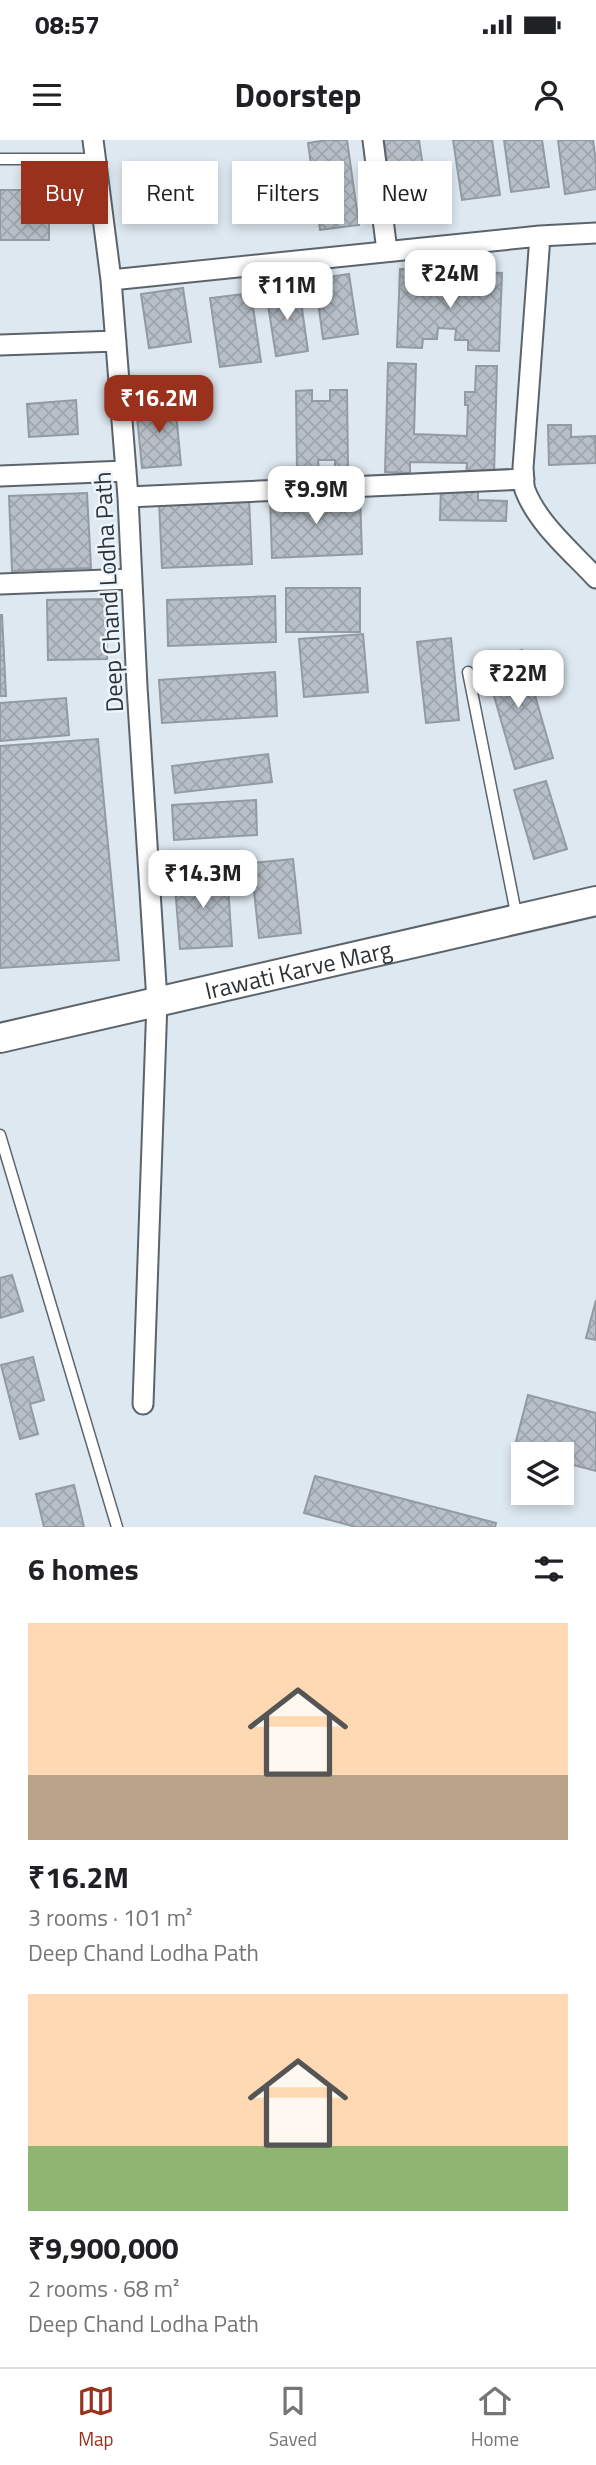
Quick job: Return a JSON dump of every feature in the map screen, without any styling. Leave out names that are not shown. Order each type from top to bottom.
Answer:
[{"type":"main road","name":"Irawati Karve Marg","points":[[0,1038],[596,901]]},
{"type":"street","points":[[373,140],[387,251]]},
{"type":"street","name":"Deep Chand Lodha Path","points":[[93,149],[111,280],[128,497],[157,1001],[143,1404]]},
{"type":"street","points":[[111,280],[540,236],[596,233]]},
{"type":"street","points":[[540,236],[524,488],[536,510],[596,578]]},
{"type":"street","points":[[0,345],[116,341]]},
{"type":"street","points":[[0,476],[126,471]]},
{"type":"street","points":[[128,497],[524,479]]},
{"type":"street","points":[[0,584],[132,579]]},
{"type":"lane","points":[[0,159],[93,149]]},
{"type":"lane","points":[[468,673],[518,919]]},
{"type":"lane","points":[[0,1135],[117,1527]]},
{"type":"building","points":[[347,140],[359,225],[320,230],[319,224],[344,224],[344,161],[310,161],[308,143]]},
{"type":"building","points":[[384,140],[419,140],[422,161],[387,161]]},
{"type":"building","points":[[453,140],[492,140],[500,195],[462,200]]},
{"type":"building","points":[[504,140],[542,140],[549,187],[511,192]]},
{"type":"building","points":[[558,140],[593,140],[596,189],[565,194]]},
{"type":"building","points":[[0,190],[21,190],[21,224],[49,224],[49,240],[0,240]]},
{"type":"building","points":[[400,269],[431,270],[430,282],[439,283],[439,294],[457,295],[458,283],[471,284],[472,272],[502,273],[499,351],[468,350],[468,340],[455,340],[456,329],[438,328],[437,339],[423,339],[422,348],[397,347]]},
{"type":"building","points":[[349,274],[358,334],[323,339],[315,279]]},
{"type":"building","points":[[183,288],[191,342],[149,348],[141,294]]},
{"type":"building","points":[[299,288],[308,351],[276,356],[266,292]]},
{"type":"building","points":[[251,293],[261,362],[220,367],[210,298]]},
{"type":"building","points":[[388,363],[416,364],[414,434],[467,436],[468,405],[465,405],[465,392],[475,392],[476,366],[497,366],[494,475],[466,474],[467,463],[410,462],[410,473],[385,472]]},
{"type":"building","points":[[312,390],[312,401],[330,401],[330,390],[347,390],[348,469],[335,469],[335,460],[318,460],[319,470],[297,470],[296,391]]},
{"type":"building","points":[[76,400],[78,434],[29,437],[27,404]]},
{"type":"building","points":[[175,402],[181,465],[142,468],[136,406]]},
{"type":"building","points":[[548,425],[571,425],[571,437],[595,436],[596,463],[549,465]]},
{"type":"building","points":[[441,485],[478,486],[478,500],[507,501],[506,521],[440,520]]},
{"type":"building","points":[[87,493],[91,568],[12,571],[9,496]]},
{"type":"building","points":[[360,495],[362,554],[272,558],[270,499]]},
{"type":"building","points":[[249,498],[252,564],[162,568],[159,502]]},
{"type":"building","points":[[286,588],[360,588],[360,632],[286,632]]},
{"type":"building","points":[[275,596],[276,642],[168,646],[167,600]]},
{"type":"building","points":[[106,599],[107,659],[48,660],[47,600]]},
{"type":"building","points":[[2,615],[6,696],[0,696]]},
{"type":"building","points":[[363,634],[368,692],[304,697],[299,639]]},
{"type":"building","points":[[451,638],[459,720],[426,723],[417,642]]},
{"type":"building","points":[[522,650],[553,758],[515,769],[484,661]]},
{"type":"building","points":[[275,672],[277,716],[162,723],[159,680]]},
{"type":"building","points":[[66,698],[69,735],[0,741],[0,703]]},
{"type":"building","points":[[98,739],[119,960],[0,968],[0,746]]},
{"type":"building","points":[[268,754],[272,782],[175,793],[172,766]]},
{"type":"building","points":[[546,781],[567,849],[534,859],[514,790]]},
{"type":"building","points":[[256,800],[257,835],[174,840],[172,805]]},
{"type":"building","points":[[293,859],[301,933],[259,938],[251,863]]},
{"type":"building","points":[[227,870],[232,946],[180,949],[174,874]]},
{"type":"building","points":[[12,1275],[23,1311],[0,1318],[0,1278]]},
{"type":"building","points":[[596,1300],[596,1340],[586,1338]]},
{"type":"building","points":[[33,1357],[44,1400],[30,1404],[38,1434],[20,1439],[1,1365]]},
{"type":"building","points":[[528,1395],[596,1413],[596,1471],[574,1465],[574,1442],[516,1442]]},
{"type":"building","points":[[315,1476],[496,1523],[495,1527],[356,1527],[304,1513]]},
{"type":"building","points":[[74,1485],[84,1527],[44,1527],[36,1494]]}]
